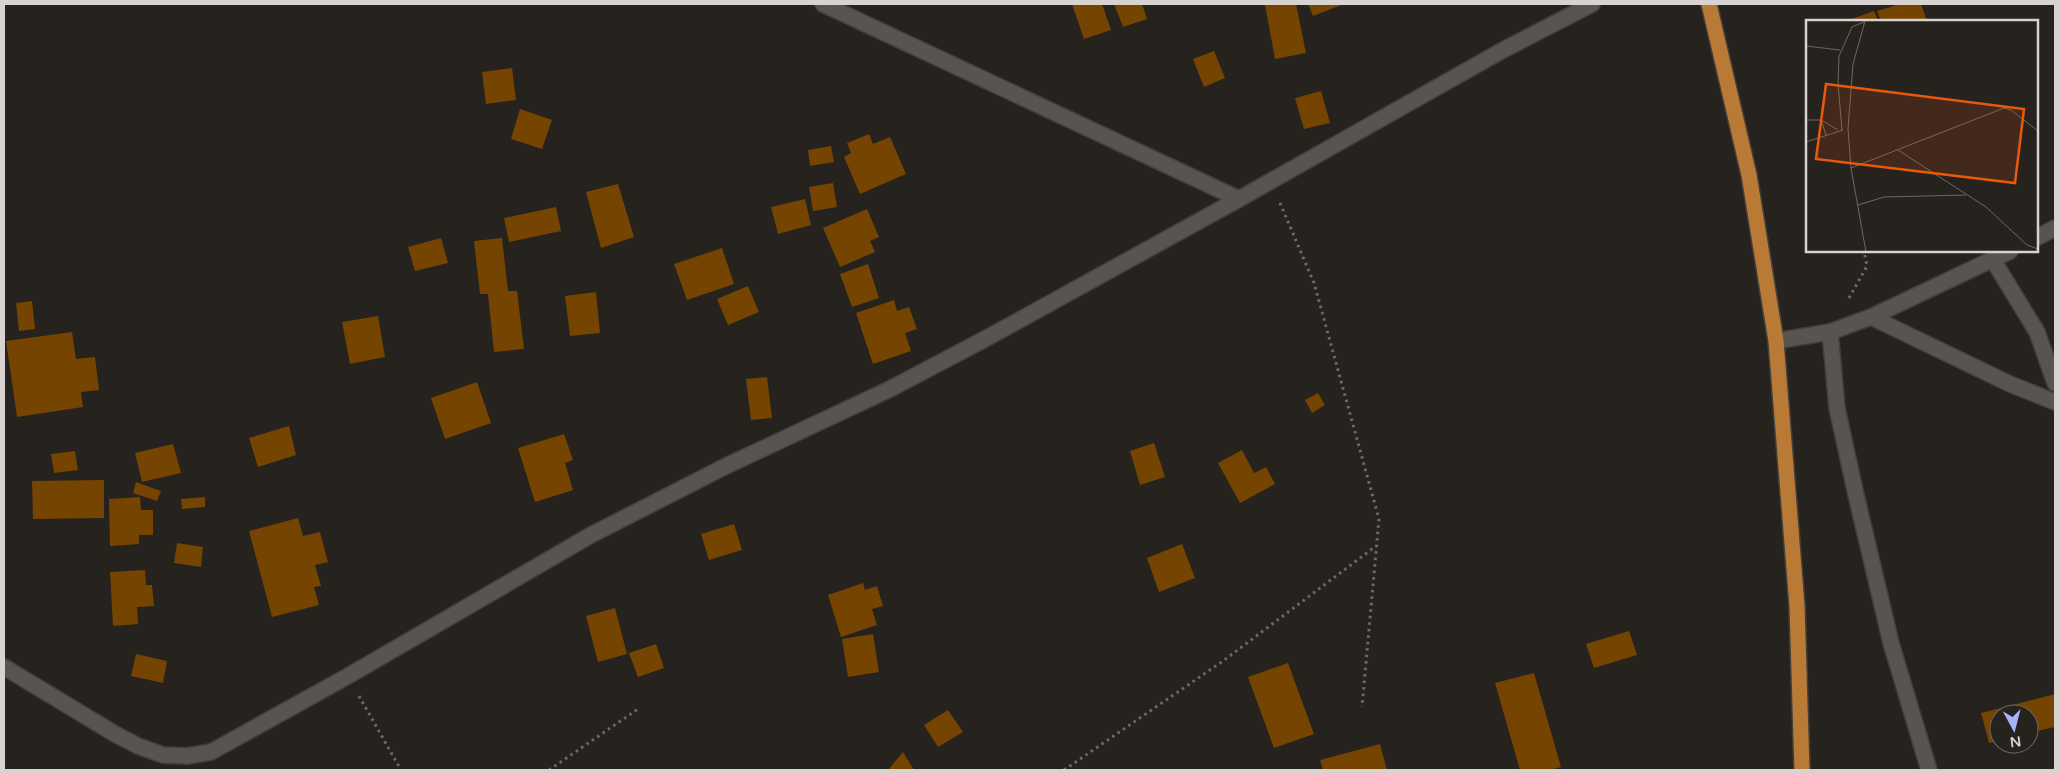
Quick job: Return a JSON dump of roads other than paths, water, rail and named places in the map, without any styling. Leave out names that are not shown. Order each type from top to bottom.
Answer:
[{"type":"highway","points":[[1709,4],[1748,175],[1776,341],[1797,606],[1802,770]]},
{"type":"street","points":[[823,4],[1239,200]]},
{"type":"street","points":[[4,667],[115,734],[164,755],[186,756],[211,752],[348,676],[591,535],[726,466],[890,389],[1049,305],[1503,50],[1592,4]]},
{"type":"street","points":[[2039,236],[2055,228]]},
{"type":"street","points":[[1776,341],[1830,332],[1871,317],[2008,252]]},
{"type":"street","points":[[1992,260],[2037,332],[2055,383]]},
{"type":"street","points":[[1871,317],[2010,384],[2055,402]]},
{"type":"street","points":[[1830,332],[1837,408],[1854,486],[1891,643],[1929,770]]}]
